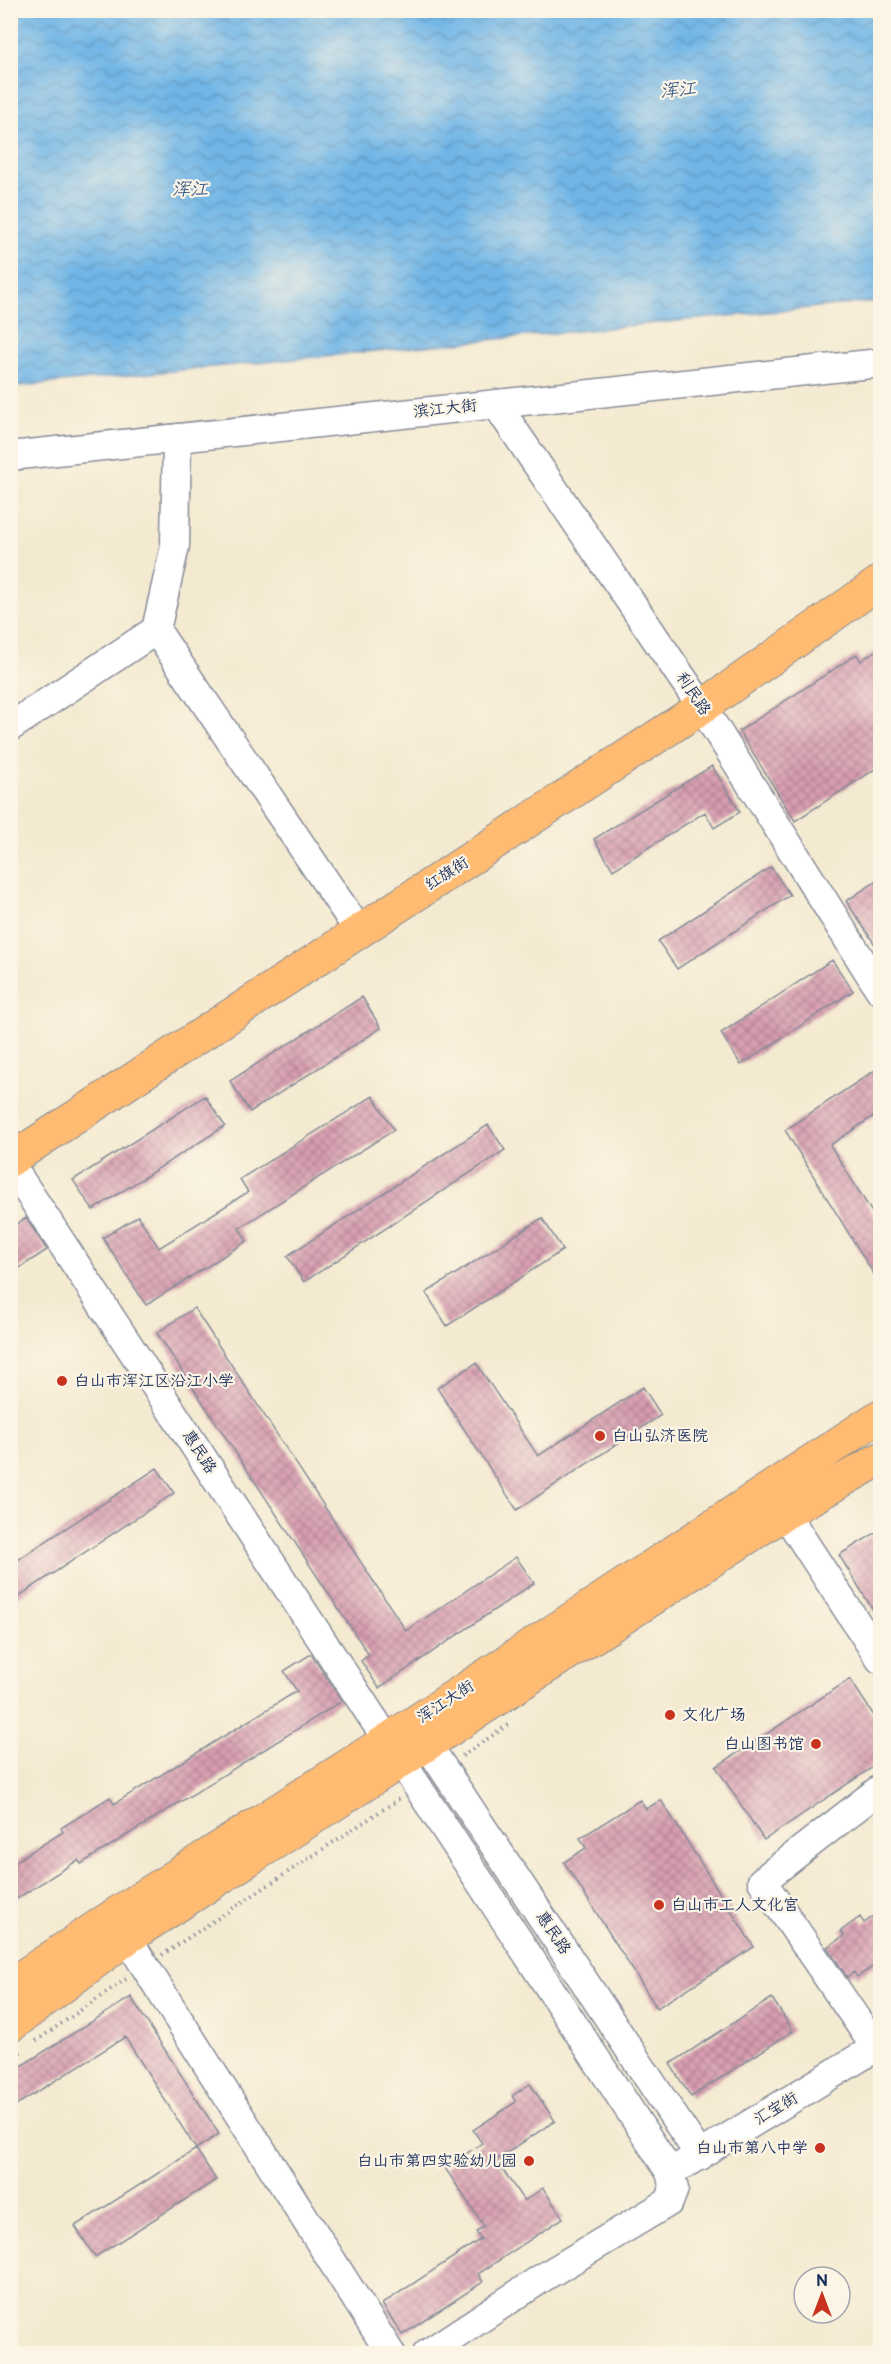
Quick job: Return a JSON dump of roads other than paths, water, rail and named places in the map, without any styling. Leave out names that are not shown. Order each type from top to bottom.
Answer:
[{"type":"main road","name":"红旗街","points":[[10,1162],[702,707],[880,582]]},
{"type":"main road","name":"浑江大街","points":[[406,1749],[880,1416]]},
{"type":"main road","name":"浑江大街","points":[[10,1985],[121,1926],[785,1513],[880,1459]]},
{"type":"main road","name":"浑江大街","points":[[10,2026],[121,1926]]},
{"type":"street","name":"滨江大街","points":[[10,456],[880,363]]},
{"type":"street","name":"利民路","points":[[496,404],[702,707],[880,990]]},
{"type":"street","points":[[10,727],[156,630],[175,546],[177,438]]},
{"type":"street","points":[[156,630],[359,932]]},
{"type":"street","name":"惠民路","points":[[10,1162],[406,1749],[700,2156]]},
{"type":"street","points":[[785,1513],[880,1659]]},
{"type":"street","name":"惠民路","points":[[406,1749],[670,2172]]},
{"type":"street","points":[[878,2047],[762,1881],[880,1789]]},
{"type":"street","points":[[121,1926],[392,2354]]},
{"type":"street","name":"汇宝街","points":[[670,2172],[878,2047]]},
{"type":"street","points":[[427,2354],[542,2278],[669,2202],[674,2189],[670,2172]]},
{"type":"water","name":"浑江","points":[[11,10],[880,11],[880,301],[11,387]]},
{"type":"place","name":"白山市浑江区沿江小学","points":[[62,1381]]},
{"type":"place","name":"白山弘济医院","points":[[600,1436]]},
{"type":"place","name":"文化广场","points":[[670,1715]]},
{"type":"place","name":"白山图书馆","points":[[816,1744]]},
{"type":"place","name":"白山市工人文化宫","points":[[659,1905]]},
{"type":"place","name":"白山市第八中学","points":[[820,2148]]},
{"type":"place","name":"白山市第四实验幼儿园","points":[[529,2161]]}]
